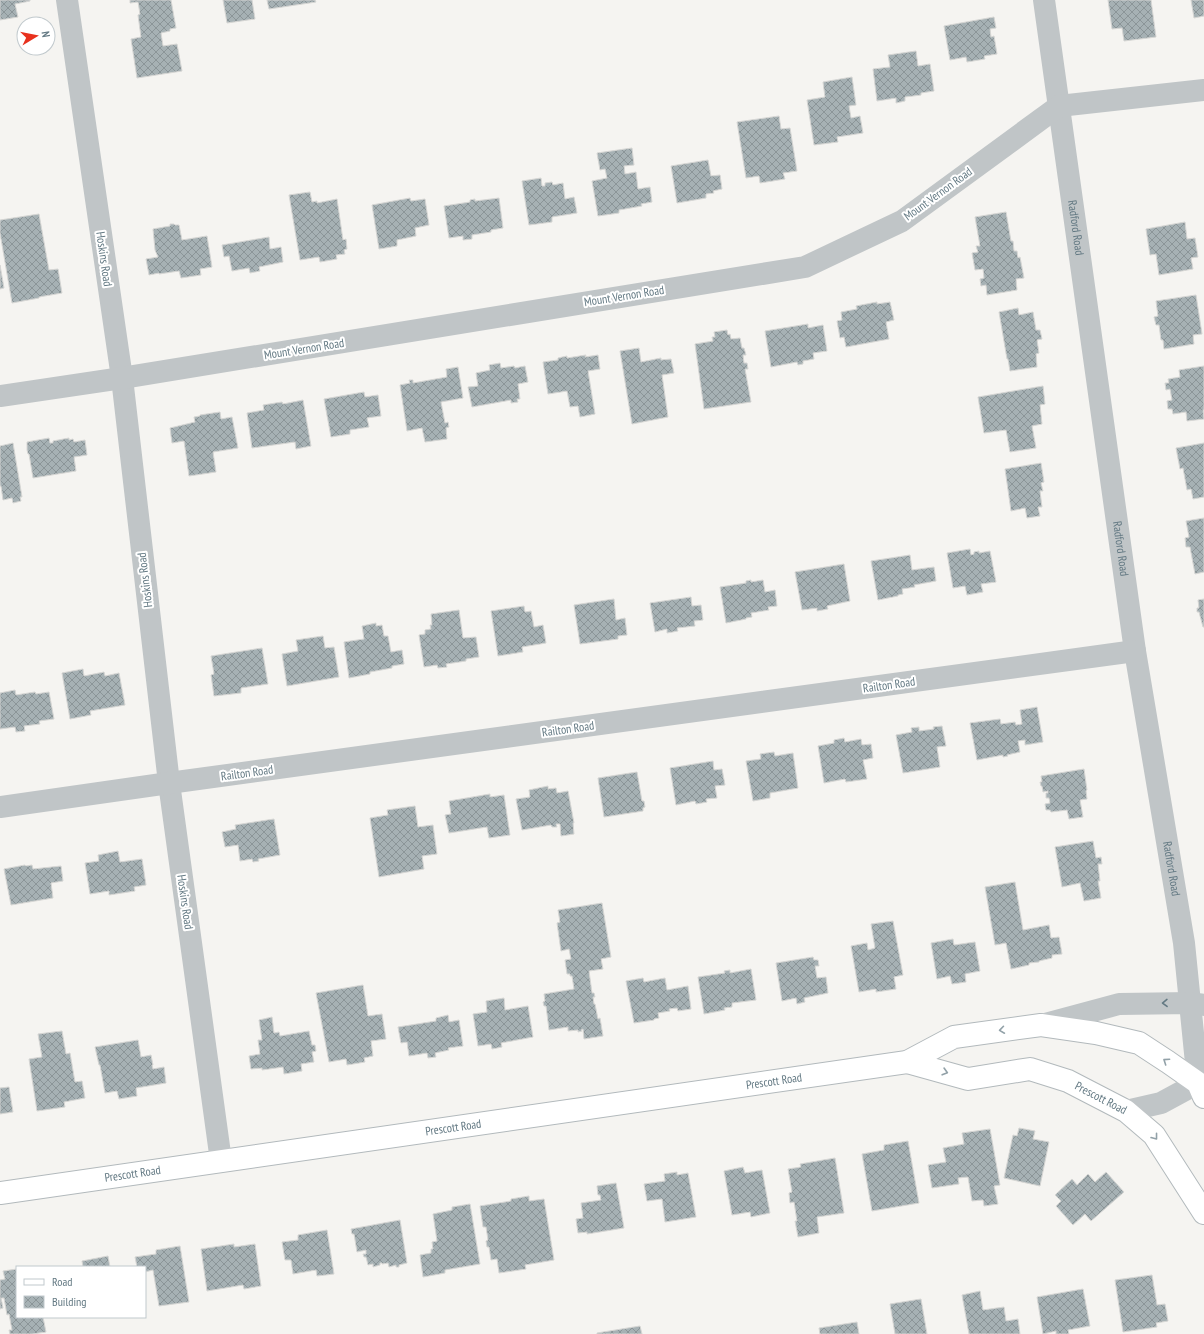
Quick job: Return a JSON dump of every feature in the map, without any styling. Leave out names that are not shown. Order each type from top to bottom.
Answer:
[{"type":"main road","name":"Prescott Road","points":[[0,1193],[907,1062],[954,1037],[1041,1025],[1139,1043],[1202,1085]]},
{"type":"main road","name":"Prescott Road","points":[[907,1062],[968,1079],[1030,1069],[1068,1081],[1126,1111]]},
{"type":"main road","points":[[1126,1111],[1154,1135],[1204,1214]]},
{"type":"street","name":"Hoskins Road","points":[[67,0],[122,378],[169,783],[221,1161]]},
{"type":"street","name":"Radford Road","points":[[1044,0],[1135,652],[1184,943],[1197,1004],[1202,1085]]},
{"type":"street","name":"Mount Vernon Road","points":[[0,396],[122,378],[805,267],[902,221],[1059,106],[1204,90]]},
{"type":"street","name":"Railton Road","points":[[0,807],[1135,652]]},
{"type":"street","name":"Prescott Road","points":[[1041,1025],[1119,1004],[1197,1004]]},
{"type":"street","name":"Prescott Road","points":[[1126,1111],[1161,1103],[1202,1085]]},
{"type":"building","points":[[0,0],[30,0],[15,4],[18,16],[16,17],[0,20]]},
{"type":"building","points":[[130,0],[171,0],[176,28],[161,33],[163,46],[177,44],[182,71],[137,78],[131,39],[141,37],[138,15],[140,14],[138,2],[130,3]]},
{"type":"building","points":[[223,0],[252,0],[255,19],[227,23]]},
{"type":"building","points":[[267,0],[315,0],[316,2],[269,9]]},
{"type":"building","points":[[1108,0],[1151,0],[1156,37],[1124,41],[1122,28],[1112,29]]},
{"type":"building","points":[[1191,0],[1204,0],[1204,16],[1194,18]]},
{"type":"building","points":[[994,17],[996,28],[990,29],[991,37],[994,36],[997,54],[984,56],[985,59],[967,62],[966,57],[950,60],[944,26]]},
{"type":"building","points":[[916,51],[918,66],[930,64],[934,91],[921,93],[921,95],[905,97],[905,101],[896,103],[896,98],[877,101],[873,69],[890,67],[888,55]]},
{"type":"building","points":[[852,77],[856,105],[849,106],[851,118],[860,116],[863,133],[837,137],[838,142],[814,145],[807,100],[825,97],[823,82]]},
{"type":"building","points":[[779,116],[781,129],[790,128],[797,171],[783,173],[785,179],[760,183],[759,176],[746,178],[737,122]]},
{"type":"building","points":[[632,148],[634,165],[624,166],[625,174],[636,172],[638,189],[650,187],[652,202],[641,204],[642,206],[619,210],[619,213],[598,216],[592,181],[607,178],[605,169],[600,170],[597,153]]},
{"type":"building","points":[[708,160],[711,176],[720,175],[722,189],[713,191],[714,193],[706,194],[706,198],[677,203],[671,166]]},
{"type":"building","points":[[541,178],[542,186],[545,186],[545,183],[552,182],[553,185],[563,183],[565,199],[574,197],[577,213],[552,217],[552,222],[529,225],[522,181]]},
{"type":"building","points":[[310,192],[312,202],[317,201],[317,203],[337,199],[343,240],[346,239],[347,249],[344,250],[345,254],[336,255],[337,259],[320,262],[319,257],[300,260],[289,195]]},
{"type":"building","points":[[410,198],[411,201],[425,199],[429,225],[415,228],[416,236],[397,240],[397,246],[379,249],[372,205]]},
{"type":"building","points":[[499,198],[503,228],[491,230],[491,232],[472,235],[472,239],[463,240],[463,236],[449,238],[444,206],[470,202],[470,200],[475,199],[475,201]]},
{"type":"building","points":[[1006,212],[1011,241],[1013,241],[1014,251],[1017,251],[1018,258],[1020,257],[1024,278],[1016,279],[1017,290],[987,295],[986,285],[981,286],[980,279],[984,278],[983,269],[975,270],[972,253],[978,252],[976,246],[980,246],[975,217]]},
{"type":"building","points":[[39,214],[49,270],[58,269],[62,293],[12,303],[0,233],[0,220]]},
{"type":"building","points":[[1185,222],[1187,239],[1195,238],[1198,257],[1191,258],[1193,269],[1159,275],[1156,254],[1150,255],[1146,229]]},
{"type":"building","points":[[170,224],[179,225],[182,240],[207,236],[212,267],[200,269],[201,275],[181,278],[179,271],[149,275],[146,259],[158,257],[155,250],[153,229],[170,226]]},
{"type":"building","points":[[269,237],[270,249],[281,247],[283,262],[259,267],[260,271],[250,273],[249,268],[232,271],[229,256],[224,257],[222,245]]},
{"type":"building","points":[[0,265],[4,288],[0,289]]},
{"type":"building","points":[[1196,295],[1202,334],[1193,335],[1194,344],[1164,349],[1159,325],[1156,325],[1154,317],[1158,316],[1156,301]]},
{"type":"building","points":[[877,302],[877,304],[890,302],[894,320],[886,322],[889,339],[846,347],[844,337],[840,338],[837,321],[842,320],[841,312],[857,309],[856,306]]},
{"type":"building","points":[[1018,308],[1019,315],[1033,312],[1036,330],[1040,330],[1042,339],[1037,340],[1039,353],[1036,354],[1037,367],[1010,371],[999,312]]},
{"type":"building","points":[[808,324],[808,328],[823,325],[827,351],[813,353],[814,359],[803,361],[803,364],[798,365],[797,362],[771,367],[765,331]]},
{"type":"building","points":[[727,330],[731,339],[740,338],[742,348],[744,348],[746,355],[743,355],[744,363],[747,363],[748,369],[745,369],[751,402],[704,409],[695,344],[713,341],[712,337],[715,337],[714,332]]},
{"type":"building","points":[[639,348],[641,362],[661,358],[661,360],[671,359],[674,373],[662,375],[668,417],[632,424],[620,351]]},
{"type":"building","points":[[586,355],[585,357],[598,355],[600,369],[588,371],[595,414],[580,417],[578,406],[570,407],[567,391],[548,394],[543,362],[558,360],[558,358],[567,356],[567,358]]},
{"type":"building","points":[[500,363],[501,368],[525,366],[528,382],[518,384],[520,399],[517,399],[518,402],[511,403],[511,400],[472,407],[468,387],[478,386],[476,373],[490,370],[489,365]]},
{"type":"building","points":[[1204,366],[1204,419],[1187,421],[1186,412],[1173,414],[1172,409],[1168,409],[1167,401],[1172,400],[1170,389],[1166,390],[1165,383],[1169,383],[1168,379],[1180,377],[1179,370]]},
{"type":"building","points":[[458,367],[463,398],[441,402],[445,423],[448,422],[449,427],[446,428],[447,439],[425,442],[422,428],[407,431],[400,385],[410,383],[409,380],[413,380],[413,383],[447,377],[446,369]]},
{"type":"building","points":[[1043,386],[1045,404],[1040,405],[1042,424],[1032,426],[1036,448],[1010,452],[1006,430],[984,433],[978,397]]},
{"type":"building","points":[[364,392],[365,397],[378,395],[381,416],[367,418],[369,427],[350,430],[350,434],[331,437],[324,399]]},
{"type":"building","points":[[303,400],[311,446],[296,449],[295,442],[252,448],[247,413],[264,410],[263,405],[282,402],[283,404]]},
{"type":"building","points":[[220,412],[221,419],[232,417],[238,448],[213,452],[216,472],[189,476],[184,441],[172,443],[170,428],[195,422],[194,417],[200,415]]},
{"type":"building","points":[[49,438],[50,443],[69,438],[69,440],[73,439],[74,442],[85,440],[87,455],[74,457],[76,471],[33,478],[27,450],[27,442]]},
{"type":"building","points":[[13,443],[22,497],[20,497],[21,501],[13,503],[12,498],[3,500],[0,486],[0,446]]},
{"type":"building","points":[[1204,443],[1204,497],[1193,499],[1191,489],[1187,490],[1183,468],[1180,469],[1176,448]]},
{"type":"building","points":[[1041,463],[1044,482],[1041,483],[1043,491],[1040,491],[1042,507],[1038,507],[1040,516],[1027,518],[1025,508],[1011,511],[1005,469]]},
{"type":"building","points":[[1204,518],[1204,572],[1195,574],[1190,547],[1186,547],[1185,538],[1189,537],[1186,521]]},
{"type":"building","points":[[970,549],[971,555],[974,554],[974,552],[979,551],[979,553],[990,551],[996,582],[981,584],[983,592],[967,595],[965,586],[953,588],[947,553]]},
{"type":"building","points":[[910,555],[912,570],[934,567],[936,581],[914,585],[915,587],[902,589],[903,594],[878,600],[871,561]]},
{"type":"building","points":[[844,564],[850,601],[827,606],[828,609],[817,611],[817,608],[802,610],[795,572]]},
{"type":"building","points":[[751,580],[751,582],[763,580],[765,592],[775,590],[777,606],[768,607],[769,610],[751,613],[752,617],[746,619],[726,623],[720,587],[746,583],[746,581]]},
{"type":"building","points":[[691,597],[692,606],[701,605],[703,620],[694,621],[695,626],[677,628],[678,631],[667,633],[667,629],[655,632],[650,603]]},
{"type":"building","points":[[614,599],[616,620],[625,618],[627,635],[618,636],[618,639],[580,644],[574,605]]},
{"type":"building","points":[[1204,599],[1203,627],[1199,612],[1197,612],[1197,608],[1199,608],[1198,600]]},
{"type":"building","points":[[524,606],[525,612],[531,611],[534,627],[543,625],[546,643],[522,647],[523,652],[498,656],[491,611]]},
{"type":"building","points":[[459,610],[463,638],[476,637],[479,657],[466,659],[466,661],[446,664],[447,667],[438,668],[437,665],[424,667],[419,635],[425,634],[425,630],[431,629],[431,614]]},
{"type":"building","points":[[376,623],[376,626],[382,625],[384,636],[388,636],[391,652],[402,650],[404,664],[370,672],[370,674],[349,678],[344,642],[364,639],[362,626]]},
{"type":"building","points":[[323,636],[325,648],[334,647],[339,677],[287,686],[282,654],[298,651],[296,640]]},
{"type":"building","points":[[262,648],[268,684],[241,688],[241,693],[214,696],[211,675],[214,674],[211,656]]},
{"type":"building","points":[[83,669],[84,676],[104,672],[105,676],[119,673],[125,705],[90,711],[91,715],[70,719],[62,673]]},
{"type":"building","points":[[15,690],[16,695],[35,692],[36,694],[49,692],[54,719],[39,721],[40,724],[24,726],[25,731],[16,732],[15,727],[0,729],[0,693]]},
{"type":"building","points":[[1037,707],[1043,742],[1025,745],[1025,740],[1018,741],[1020,752],[1003,757],[1003,755],[977,760],[970,723],[1000,719],[1001,724],[1015,722],[1016,725],[1022,724],[1020,710]]},
{"type":"building","points":[[942,726],[946,746],[937,747],[940,767],[903,773],[896,735],[912,732],[911,728],[919,727],[919,731],[934,729],[933,727]]},
{"type":"building","points":[[844,738],[845,742],[861,739],[862,745],[871,744],[873,758],[863,760],[867,779],[846,782],[845,779],[824,783],[818,746],[834,743],[834,740]]},
{"type":"building","points":[[774,752],[775,756],[793,753],[798,788],[770,793],[770,798],[753,801],[746,761],[761,759],[760,754]]},
{"type":"building","points":[[713,761],[714,770],[722,769],[725,785],[715,786],[717,798],[706,799],[707,802],[696,804],[695,801],[676,805],[670,768]]},
{"type":"building","points":[[1084,769],[1087,799],[1080,800],[1083,817],[1069,819],[1067,810],[1051,812],[1050,810],[1046,810],[1045,804],[1050,803],[1049,798],[1046,798],[1046,793],[1048,793],[1048,791],[1043,792],[1041,786],[1041,776]]},
{"type":"building","points":[[637,772],[642,801],[644,801],[645,807],[643,808],[643,811],[604,817],[598,778]]},
{"type":"building","points":[[548,786],[548,789],[556,788],[557,793],[568,791],[574,823],[574,834],[561,836],[560,824],[556,824],[557,827],[552,827],[551,825],[522,830],[516,799],[530,797],[529,790]]},
{"type":"building","points":[[490,794],[490,797],[504,795],[510,835],[489,838],[487,827],[449,833],[445,815],[451,814],[449,801]]},
{"type":"building","points":[[415,806],[418,827],[433,825],[437,854],[422,856],[424,869],[379,877],[370,818],[388,815],[387,810]]},
{"type":"building","points":[[274,819],[280,855],[258,859],[259,861],[253,862],[252,859],[240,861],[238,845],[225,847],[222,832],[236,829],[235,825]]},
{"type":"building","points":[[1093,841],[1096,858],[1101,857],[1102,864],[1098,864],[1100,881],[1098,881],[1101,898],[1084,901],[1080,883],[1062,887],[1055,847]]},
{"type":"building","points":[[118,851],[120,862],[142,859],[146,885],[134,887],[135,891],[109,895],[109,891],[90,894],[85,863],[99,861],[98,855]]},
{"type":"building","points":[[32,865],[33,869],[61,866],[63,881],[51,883],[53,898],[11,905],[4,869]]},
{"type":"building","points":[[1015,882],[1023,930],[1049,925],[1051,938],[1059,937],[1062,954],[1052,955],[1052,958],[1011,969],[1006,943],[995,945],[985,887]]},
{"type":"building","points":[[602,903],[611,957],[601,959],[603,969],[589,971],[592,993],[594,993],[595,997],[593,997],[594,1004],[598,1019],[600,1018],[603,1036],[584,1039],[583,1029],[581,1030],[582,1031],[578,1032],[578,1030],[568,1031],[568,1027],[549,1030],[546,1006],[544,1006],[543,1002],[545,1001],[544,994],[574,989],[572,976],[567,974],[565,960],[571,959],[569,949],[561,951],[557,923],[560,922],[558,910]]},
{"type":"building","points":[[893,921],[903,975],[894,977],[896,989],[876,992],[876,989],[859,992],[851,946],[867,943],[868,950],[875,948],[871,924]]},
{"type":"building","points":[[953,939],[954,945],[975,942],[980,971],[965,974],[966,982],[952,984],[950,976],[937,979],[931,943]]},
{"type":"building","points":[[813,957],[814,960],[818,960],[819,966],[815,966],[817,978],[826,977],[828,993],[804,998],[805,1002],[797,1004],[796,998],[782,1001],[776,963]]},
{"type":"building","points":[[751,969],[756,1000],[732,1003],[732,1007],[724,1008],[725,1010],[704,1014],[698,977],[725,973],[724,971],[730,970],[730,973]]},
{"type":"building","points":[[643,978],[644,982],[665,978],[667,990],[688,986],[691,1009],[678,1011],[677,1008],[669,1009],[670,1011],[658,1013],[659,1018],[654,1020],[634,1023],[626,981]]},
{"type":"building","points":[[363,985],[368,1016],[382,1014],[386,1039],[371,1041],[373,1056],[364,1058],[365,1062],[347,1065],[346,1059],[329,1062],[316,993]]},
{"type":"building","points":[[504,998],[505,1010],[528,1006],[533,1037],[501,1043],[502,1047],[492,1049],[491,1044],[478,1046],[473,1014],[487,1012],[486,1001]]},
{"type":"building","points":[[448,1015],[449,1022],[459,1020],[463,1046],[448,1048],[449,1050],[435,1053],[436,1057],[428,1058],[427,1053],[409,1056],[407,1042],[401,1043],[398,1027],[436,1021],[436,1018]]},
{"type":"building","points":[[272,1017],[274,1033],[279,1032],[280,1036],[309,1031],[312,1045],[315,1045],[316,1051],[312,1052],[314,1062],[301,1064],[302,1071],[284,1074],[283,1067],[262,1070],[262,1068],[251,1069],[249,1056],[260,1054],[258,1040],[262,1040],[259,1020]]},
{"type":"building","points":[[62,1031],[66,1054],[70,1053],[75,1082],[82,1081],[85,1098],[64,1102],[65,1107],[37,1111],[29,1059],[42,1057],[38,1034]]},
{"type":"building","points":[[138,1040],[141,1057],[151,1055],[153,1069],[164,1067],[166,1083],[136,1088],[137,1096],[119,1099],[117,1091],[105,1093],[95,1047]]},
{"type":"building","points":[[9,1087],[13,1112],[0,1114],[0,1088]]},
{"type":"building","points":[[1019,1128],[1035,1131],[1033,1139],[1049,1142],[1040,1186],[1004,1178],[1013,1135],[1017,1136]]},
{"type":"building","points":[[990,1129],[1000,1185],[994,1186],[998,1204],[984,1206],[983,1200],[972,1201],[968,1177],[958,1178],[959,1184],[932,1188],[928,1165],[946,1162],[943,1148],[964,1144],[962,1133]]},
{"type":"building","points":[[908,1141],[919,1203],[872,1211],[862,1154],[884,1150],[884,1145]]},
{"type":"building","points":[[835,1158],[844,1213],[817,1217],[819,1233],[798,1237],[794,1202],[790,1203],[789,1193],[792,1192],[788,1169],[801,1167],[800,1164]]},
{"type":"building","points":[[743,1167],[745,1173],[762,1170],[770,1213],[751,1217],[750,1212],[732,1215],[724,1171]]},
{"type":"building","points":[[677,1172],[677,1175],[688,1173],[696,1217],[665,1222],[662,1199],[647,1201],[644,1184],[665,1181],[664,1174]]},
{"type":"building","points":[[1106,1172],[1124,1192],[1091,1221],[1085,1214],[1073,1225],[1056,1206],[1061,1201],[1055,1195],[1072,1179],[1077,1185],[1088,1174],[1095,1182]]},
{"type":"building","points":[[616,1183],[624,1228],[587,1234],[587,1232],[578,1233],[576,1219],[583,1218],[581,1203],[601,1200],[600,1195],[598,1195],[597,1186]]},
{"type":"building","points":[[529,1196],[529,1201],[544,1199],[554,1260],[525,1265],[526,1269],[499,1273],[497,1259],[491,1260],[489,1247],[487,1247],[486,1241],[488,1240],[486,1227],[483,1227],[480,1206],[511,1201],[511,1199]]},
{"type":"building","points":[[470,1204],[480,1264],[445,1270],[445,1273],[423,1277],[420,1255],[431,1253],[431,1249],[433,1249],[432,1242],[437,1241],[433,1214],[452,1210],[452,1207]]},
{"type":"building","points":[[400,1220],[407,1263],[399,1265],[399,1267],[396,1267],[396,1265],[389,1267],[388,1263],[380,1263],[380,1265],[373,1267],[373,1264],[368,1265],[366,1257],[364,1257],[363,1254],[366,1254],[366,1250],[357,1252],[354,1234],[352,1234],[351,1229]]},
{"type":"building","points":[[327,1230],[334,1274],[317,1276],[316,1270],[293,1274],[291,1260],[285,1260],[282,1242],[298,1240],[298,1235]]},
{"type":"building","points":[[234,1244],[234,1247],[255,1244],[261,1286],[244,1289],[243,1285],[207,1291],[201,1249]]},
{"type":"building","points":[[180,1246],[189,1302],[159,1306],[153,1270],[146,1272],[146,1266],[137,1266],[135,1257],[156,1254],[156,1250]]},
{"type":"building","points":[[108,1256],[110,1266],[83,1266],[82,1261]]},
{"type":"building","points":[[16,1269],[16,1318],[43,1318],[46,1332],[32,1334],[10,1334],[9,1330],[12,1330],[9,1314],[7,1315],[4,1298],[1,1298],[3,1308],[0,1309],[0,1280],[5,1279],[3,1271]]},
{"type":"building","points":[[1152,1275],[1157,1305],[1165,1304],[1168,1321],[1156,1323],[1157,1327],[1123,1332],[1115,1280]]},
{"type":"building","points":[[1083,1289],[1090,1326],[1068,1330],[1069,1334],[1056,1334],[1056,1331],[1043,1334],[1037,1297]]},
{"type":"building","points":[[980,1291],[983,1310],[1004,1307],[1006,1321],[1018,1319],[1020,1334],[969,1334],[962,1295]]},
{"type":"building","points":[[921,1299],[927,1334],[895,1334],[890,1304]]},
{"type":"building","points":[[857,1322],[859,1334],[820,1334],[819,1328]]},
{"type":"building","points":[[640,1326],[642,1334],[597,1334],[597,1333]]}]
